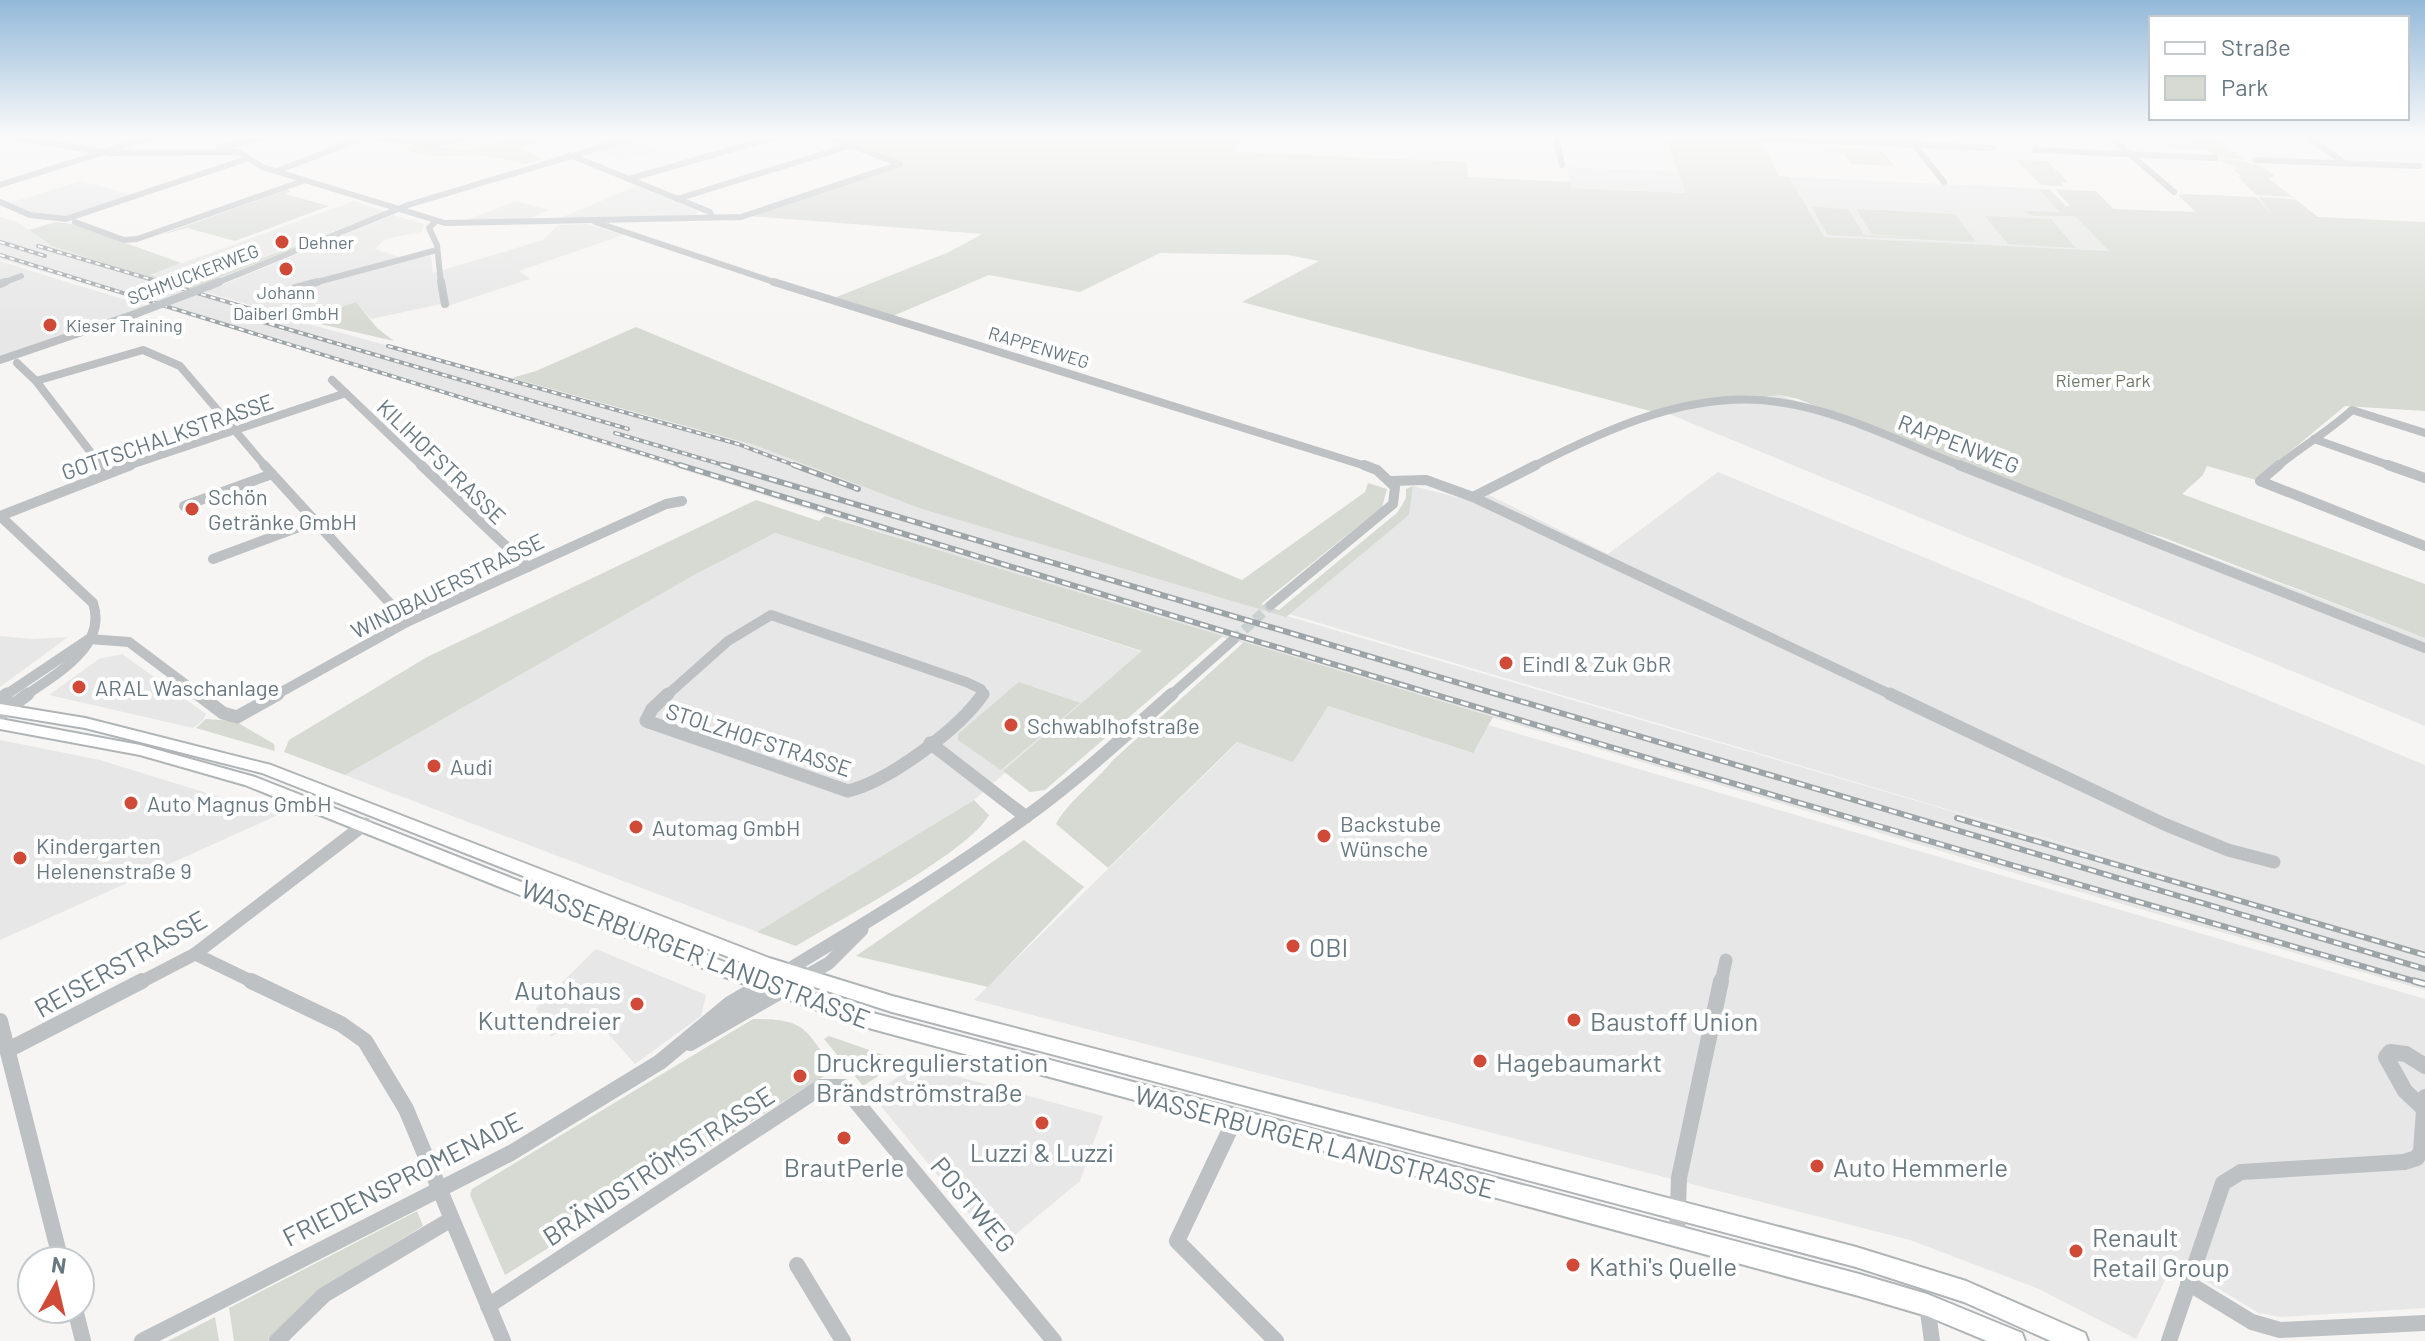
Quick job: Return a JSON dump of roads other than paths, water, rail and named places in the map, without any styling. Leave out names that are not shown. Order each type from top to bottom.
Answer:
[{"type":"main road","name":"WASSERBURGER LANDSTRASSE","points":[[1,711],[60,733],[196,764],[365,824],[783,991],[936,1040],[1927,1305],[2014,1341]]},
{"type":"main road","name":"WASSERBURGER LANDSTRASSE","points":[[1,711],[145,737],[266,769],[786,971],[1021,1040],[1923,1277],[2077,1341]]},
{"type":"street","points":[[0,202],[30,215],[66,219],[124,200]]},
{"type":"street","points":[[75,222],[130,240],[249,200]]},
{"type":"street","points":[[363,200],[435,222],[595,222],[741,217],[793,200]]},
{"type":"street","name":"SCHMUCKERWEG","points":[[0,360],[135,314],[429,200]]},
{"type":"street","points":[[678,200],[710,212],[712,217]]},
{"type":"street","points":[[435,222],[429,228],[438,244],[440,287],[445,304]]},
{"type":"street","name":"RAPPENWEG","points":[[595,222],[828,300],[1356,462],[1377,470],[1390,481],[1426,480],[1473,497],[2164,824],[2228,850],[2274,862]]},
{"type":"street","points":[[295,288],[437,250]]},
{"type":"street","points":[[0,284],[21,276]]},
{"type":"street","points":[[36,381],[149,350],[187,372],[233,431],[407,622]]},
{"type":"street","points":[[17,363],[36,381],[107,473]]},
{"type":"street","name":"KILIHOFSTRASSE","points":[[332,380],[528,567]]},
{"type":"street","name":"GOTTSCHALKSTRASSE","points":[[1,517],[107,473],[346,393]]},
{"type":"street","name":"RAPPENWEG","points":[[1473,497],[1614,427],[1698,406],[1772,401],[1857,425],[2425,648]]},
{"type":"street","points":[[2425,433],[2352,410],[2325,435],[2314,439],[2260,481],[2265,486],[2425,546]]},
{"type":"street","points":[[2314,439],[2425,478]]},
{"type":"street","points":[[184,506],[272,474]]},
{"type":"street","points":[[1271,605],[1388,509],[1396,493],[1390,481]]},
{"type":"street","name":"WINDBAUERSTRASSE","points":[[89,639],[129,642],[223,713],[237,717],[407,622],[666,504],[682,501]]},
{"type":"street","points":[[1,517],[93,603],[98,620],[74,660],[1,711]]},
{"type":"street","points":[[213,559],[315,521]]},
{"type":"street","name":"STOLZHOFSTRASSE","points":[[771,615],[981,689],[983,695],[979,701],[930,743],[859,791],[848,791],[646,721],[652,709],[729,642],[758,619],[771,615]]},
{"type":"street","points":[[786,971],[867,923],[1026,817],[1077,778],[1233,640]]},
{"type":"street","points":[[930,743],[1026,817]]},
{"type":"street","name":"REISERSTRASSE","points":[[8,1050],[195,954],[365,824]]},
{"type":"street","points":[[806,977],[829,963],[867,923]]},
{"type":"street","points":[[195,954],[341,1024],[365,1041],[406,1109],[437,1190],[503,1341]]},
{"type":"street","points":[[1677,1237],[1679,1178],[1726,960]]},
{"type":"street","name":"FRIEDENSPROMENADE","points":[[679,1049],[730,1004],[786,971]]},
{"type":"street","name":"FRIEDENSPROMENADE","points":[[142,1341],[563,1122],[679,1049],[806,977]]},
{"type":"street","points":[[0,1021],[57,1245]]},
{"type":"street","points":[[2169,1341],[2223,1183],[2241,1172],[2404,1162],[2417,1158],[2421,1151],[2424,1102],[2405,1091],[2386,1057],[2390,1052],[2398,1052],[2425,1066]]},
{"type":"street","name":"BRÄNDSTRÖMSTRASSE","points":[[488,1306],[821,1087],[844,1087],[855,1100]]},
{"type":"street","name":"POSTWEG","points":[[855,1100],[1054,1341]]},
{"type":"street","points":[[1235,1119],[1177,1241],[1276,1341]]},
{"type":"street","points":[[277,1341],[324,1295],[450,1220]]},
{"type":"street","points":[[797,1265],[843,1341]]},
{"type":"street","points":[[2188,1283],[2252,1322],[2280,1330],[2425,1323]]},
{"type":"street","points":[[1927,1305],[1932,1341]]},
{"type":"tunnel","points":[[1233,640],[1271,605]]},
{"type":"railway","points":[[0,242],[45,256]]},
{"type":"railway","points":[[38,246],[275,316]]},
{"type":"railway","points":[[0,255],[686,467]]},
{"type":"railway","points":[[260,321],[628,429]]},
{"type":"railway","points":[[388,346],[738,444],[799,467]]},
{"type":"railway","points":[[615,433],[730,467]]},
{"type":"railway","points":[[680,465],[1549,729],[2415,981]]},
{"type":"railway","points":[[723,465],[2425,969]]},
{"type":"railway","points":[[794,465],[858,489]]},
{"type":"railway","points":[[1957,818],[2425,955]]},
{"type":"railway","points":[[2415,981],[2425,984]]},
{"type":"railway","points":[[2415,981],[2421,983]]},
{"type":"place","name":"Dehner","points":[[282,242]]},
{"type":"place","name":"Johann Daiberl GmbH","points":[[286,269]]},
{"type":"place","name":"Kieser Training","points":[[50,325]]},
{"type":"place","name":"Schön Getränke GmbH","points":[[192,509]]},
{"type":"place","name":"Eindl & Zuk GbR","points":[[1506,663]]},
{"type":"place","name":"ARAL Waschanlage","points":[[79,687]]},
{"type":"place","name":"Schwablhofstraße","points":[[1011,725]]},
{"type":"place","name":"Audi","points":[[434,766]]},
{"type":"place","name":"Auto Magnus GmbH","points":[[131,803]]},
{"type":"place","name":"Automag GmbH","points":[[636,827]]},
{"type":"place","name":"Backstube Wünsche","points":[[1324,836]]},
{"type":"place","name":"Kindergarten Helenenstraße 9","points":[[20,858]]},
{"type":"place","name":"OBI","points":[[1293,946]]},
{"type":"place","name":"Autohaus Kuttendreier","points":[[637,1004]]},
{"type":"place","name":"Baustoff Union","points":[[1574,1020]]},
{"type":"place","name":"Hagebaumarkt","points":[[1480,1061]]},
{"type":"place","name":"Druckregulierstation Brändströmstraße","points":[[800,1076]]},
{"type":"place","name":"Luzzi & Luzzi","points":[[1042,1123]]},
{"type":"place","name":"BrautPerle","points":[[844,1138]]},
{"type":"place","name":"Auto Hemmerle","points":[[1817,1166]]},
{"type":"place","name":"Renault Retail Group","points":[[2076,1251]]},
{"type":"place","name":"Kathi's Quelle","points":[[1573,1265]]},
{"type":"park label","name":"Riemer Park","points":[[2103,380]]}]
